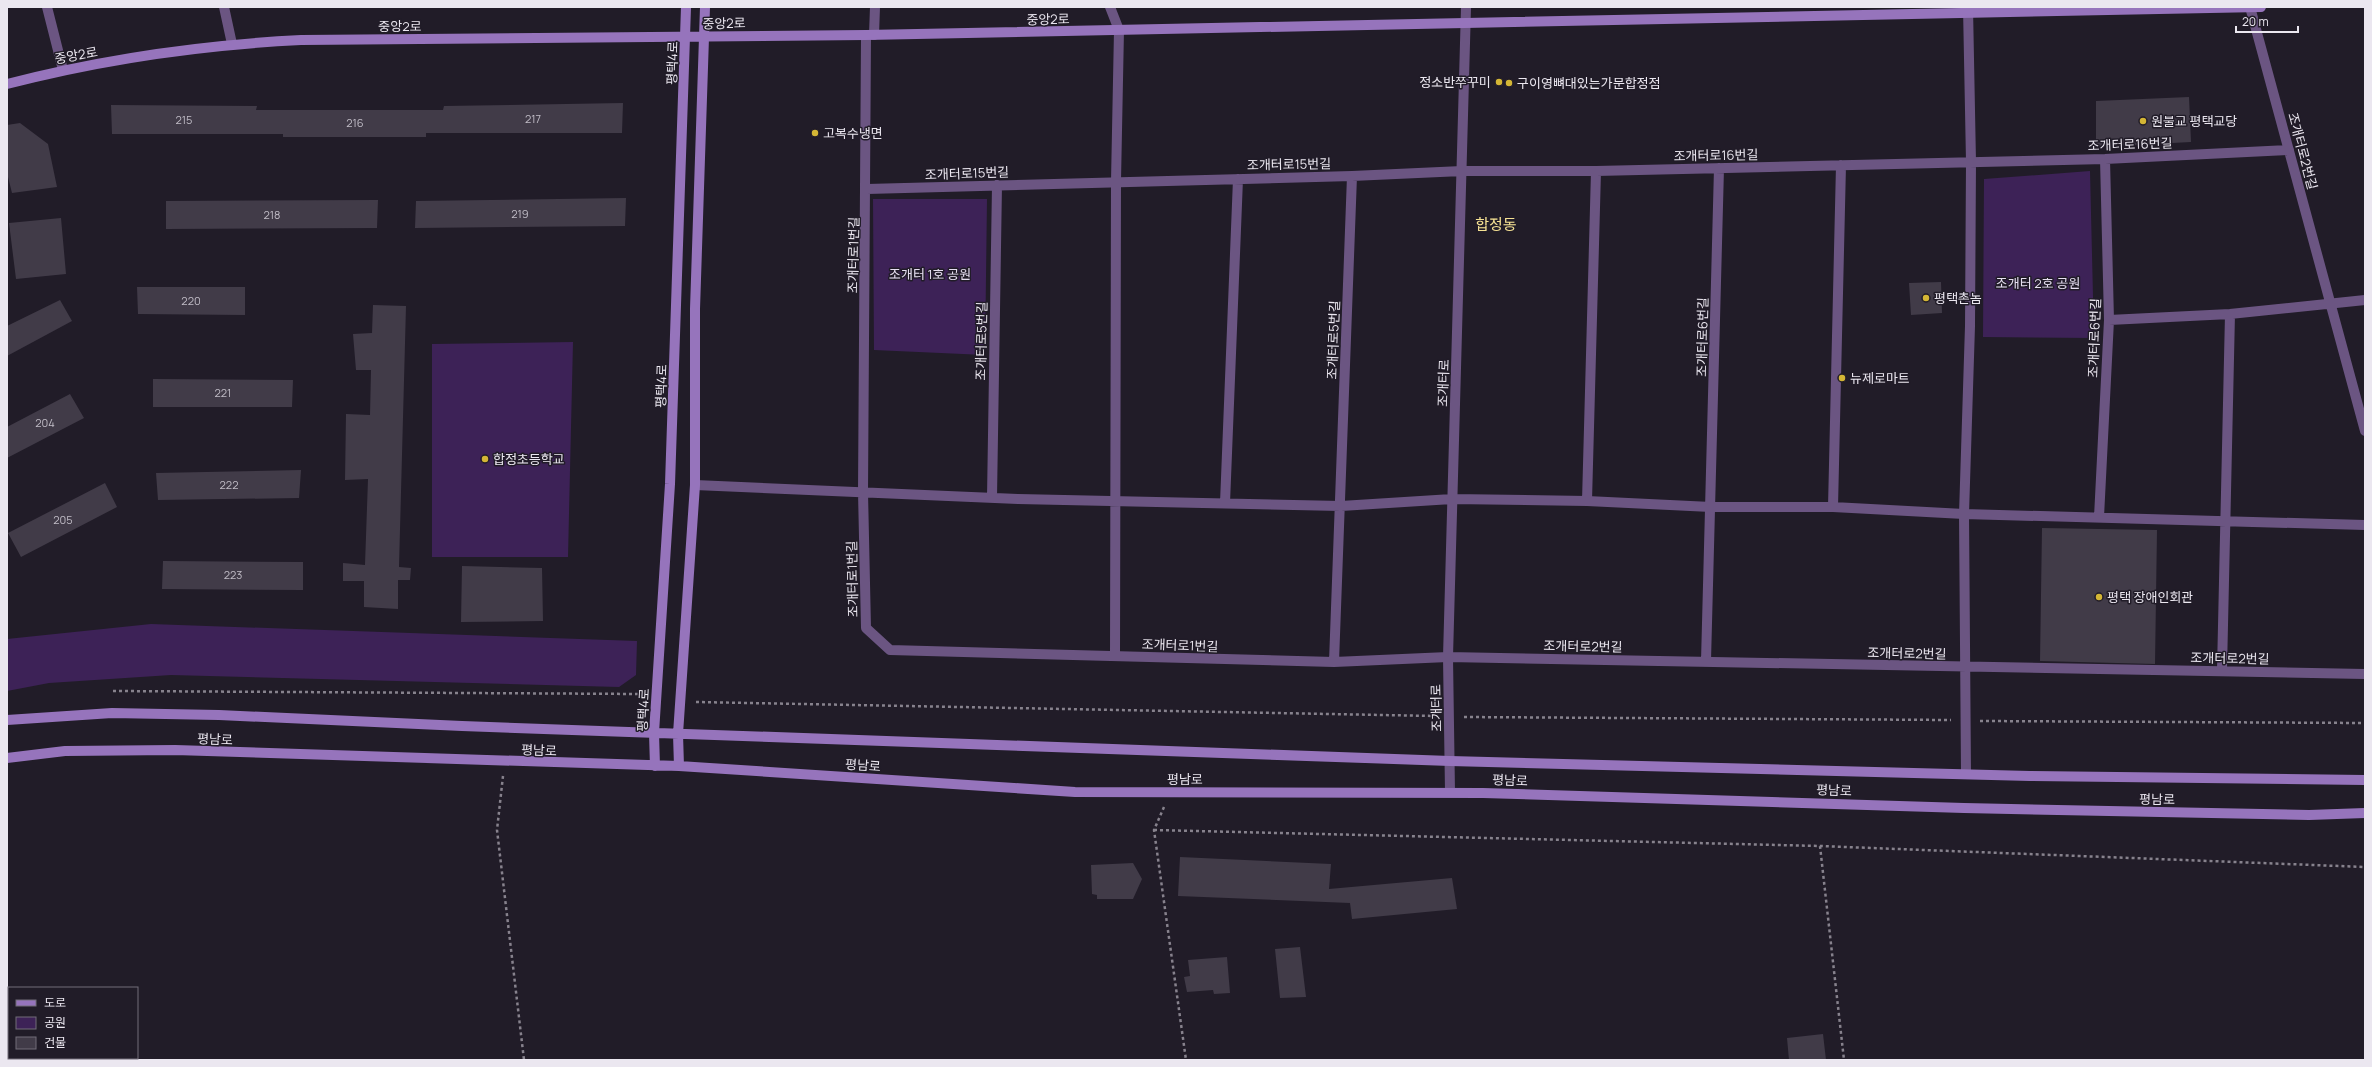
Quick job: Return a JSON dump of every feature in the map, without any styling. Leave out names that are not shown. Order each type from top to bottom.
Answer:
[{"type":"main road","name":"평택4로","points":[[655,766],[654,733],[670,484],[686,7]]},
{"type":"main road","points":[[678,766],[678,734],[695,485],[695,309],[705,7]]},
{"type":"main road","name":"중앙2로","points":[[7,84],[63,70],[232,44],[301,40],[870,35],[1467,23],[1968,10],[2261,7]]},
{"type":"main road","name":"평남로","points":[[7,720],[112,713],[219,715],[678,734],[1450,761],[1966,774],[2365,780]]},
{"type":"main road","name":"평남로","points":[[7,758],[66,750],[175,750],[505,762],[678,766],[1075,792],[1450,792],[1972,808],[2309,815],[2365,813]]},
{"type":"street","points":[[47,7],[63,70]]},
{"type":"street","points":[[224,7],[232,44]]},
{"type":"street","name":"조개터로1번길","points":[[875,7],[870,35],[867,189],[863,492],[866,628],[890,650],[1334,662],[1448,658]]},
{"type":"street","points":[[1110,7],[1119,30],[1116,181],[1115,656]]},
{"type":"street","name":"조개터로","points":[[1450,792],[1448,658],[1467,23],[1466,7]]},
{"type":"street","name":"조개터로2번길","points":[[2250,7],[2365,432]]},
{"type":"street","points":[[1966,774],[1964,514],[1970,326],[1968,10]]},
{"type":"street","name":"조개터로16번길","points":[[1462,171],[1596,171],[2105,159],[2289,150]]},
{"type":"street","name":"조개터로6번길","points":[[2100,517],[2109,320],[2105,159]]},
{"type":"street","points":[[1834,507],[1840,165]]},
{"type":"street","name":"조개터로6번길","points":[[1706,661],[1719,168]]},
{"type":"street","name":"조개터로15번길","points":[[867,189],[1116,181],[1352,176],[1462,171]]},
{"type":"street","points":[[1587,501],[1596,171]]},
{"type":"street","name":"조개터로5번길","points":[[1334,662],[1341,506],[1352,176]]},
{"type":"street","points":[[1225,503],[1238,179]]},
{"type":"street","name":"조개터로5번길","points":[[992,498],[996,185]]},
{"type":"street","points":[[2109,320],[2230,314],[2331,302],[2365,300]]},
{"type":"street","points":[[2222,670],[2230,314]]},
{"type":"street","points":[[695,485],[992,498],[1115,501],[1341,506],[1452,499],[1587,501],[1711,507],[1834,507],[1964,514],[2365,525]]},
{"type":"street","name":"조개터로2번길","points":[[1448,658],[2222,670],[2365,674]]},
{"type":"path","points":[[113,691],[657,694]]},
{"type":"path","points":[[681,701],[1449,716],[2365,723]]},
{"type":"path","points":[[505,762],[497,830],[524,1060]]},
{"type":"path","points":[[1170,792],[1154,830],[1186,1060]]},
{"type":"path","points":[[1154,830],[1820,846],[2365,867]]},
{"type":"path","points":[[1820,846],[1844,1060]]},
{"type":"green space","name":"조개터 2호 공원","points":[[2090,171],[2094,338],[1983,337],[1984,179]]},
{"type":"green space","name":"조개터 1호 공원","points":[[873,199],[987,199],[985,355],[874,350]]},
{"type":"green space","points":[[573,342],[568,557],[432,557],[432,344]]},
{"type":"green space","points":[[151,624],[637,641],[636,675],[619,687],[171,675],[49,683],[7,691],[7,639]]},
{"type":"building","name":"원불교 평택교당","points":[[2189,97],[2191,142],[2096,147],[2096,101]]},
{"type":"building","points":[[623,103],[622,133],[426,133],[426,137],[283,137],[283,134],[112,134],[111,105],[257,106],[256,110],[443,110],[444,106]]},
{"type":"building","points":[[20,123],[48,144],[57,187],[12,193],[7,173],[7,125]]},
{"type":"building","points":[[626,198],[625,226],[415,228],[416,201]]},
{"type":"building","points":[[378,200],[377,228],[166,229],[166,201]]},
{"type":"building","points":[[61,218],[66,274],[16,279],[9,223]]},
{"type":"building","name":"평택촌놈","points":[[1941,282],[1942,313],[1911,315],[1909,283]]},
{"type":"building","points":[[137,287],[245,287],[245,315],[138,314]]},
{"type":"building","points":[[60,300],[72,321],[7,356],[7,326]]},
{"type":"building","points":[[373,305],[406,306],[399,567],[411,568],[410,580],[398,580],[398,609],[364,607],[364,581],[343,581],[343,563],[365,565],[368,479],[345,480],[346,414],[370,415],[371,370],[356,370],[353,334],[372,333]]},
{"type":"building","points":[[153,379],[293,380],[292,407],[153,407]]},
{"type":"building","points":[[70,394],[84,418],[7,458],[7,427]]},
{"type":"building","points":[[301,470],[299,498],[158,500],[156,473]]},
{"type":"building","points":[[105,483],[117,507],[21,557],[8,533]]},
{"type":"building","name":"평택 장애인회관","points":[[2042,528],[2157,530],[2155,664],[2040,661]]},
{"type":"building","points":[[163,561],[303,562],[303,590],[162,589]]},
{"type":"building","points":[[462,566],[542,568],[543,621],[461,622]]},
{"type":"building","points":[[1180,857],[1331,864],[1329,889],[1452,878],[1457,909],[1352,919],[1350,903],[1178,896]]},
{"type":"building","points":[[1133,863],[1142,879],[1133,899],[1097,899],[1097,895],[1092,894],[1091,865]]},
{"type":"building","points":[[1300,947],[1306,997],[1280,998],[1275,949]]},
{"type":"building","points":[[1227,957],[1230,993],[1214,994],[1213,990],[1187,992],[1184,977],[1190,976],[1188,960]]},
{"type":"building","points":[[1823,1034],[1826,1060],[1789,1060],[1787,1038]]},
{"type":"place","name":"정소반쭈꾸미","points":[[1499,82]]},
{"type":"place","name":"구이영뼈대있는가문합정점","points":[[1509,83]]},
{"type":"place","name":"원불교 평택교당","points":[[2143,121]]},
{"type":"place","name":"고복수냉면","points":[[815,133]]},
{"type":"place","name":"평택촌놈","points":[[1926,298]]},
{"type":"place","name":"뉴제로마트","points":[[1842,378]]},
{"type":"place","name":"합정초등학교","points":[[485,459]]},
{"type":"place","name":"평택 장애인회관","points":[[2099,597]]},
{"type":"district","name":"합정동","points":[[1496,225]]}]
